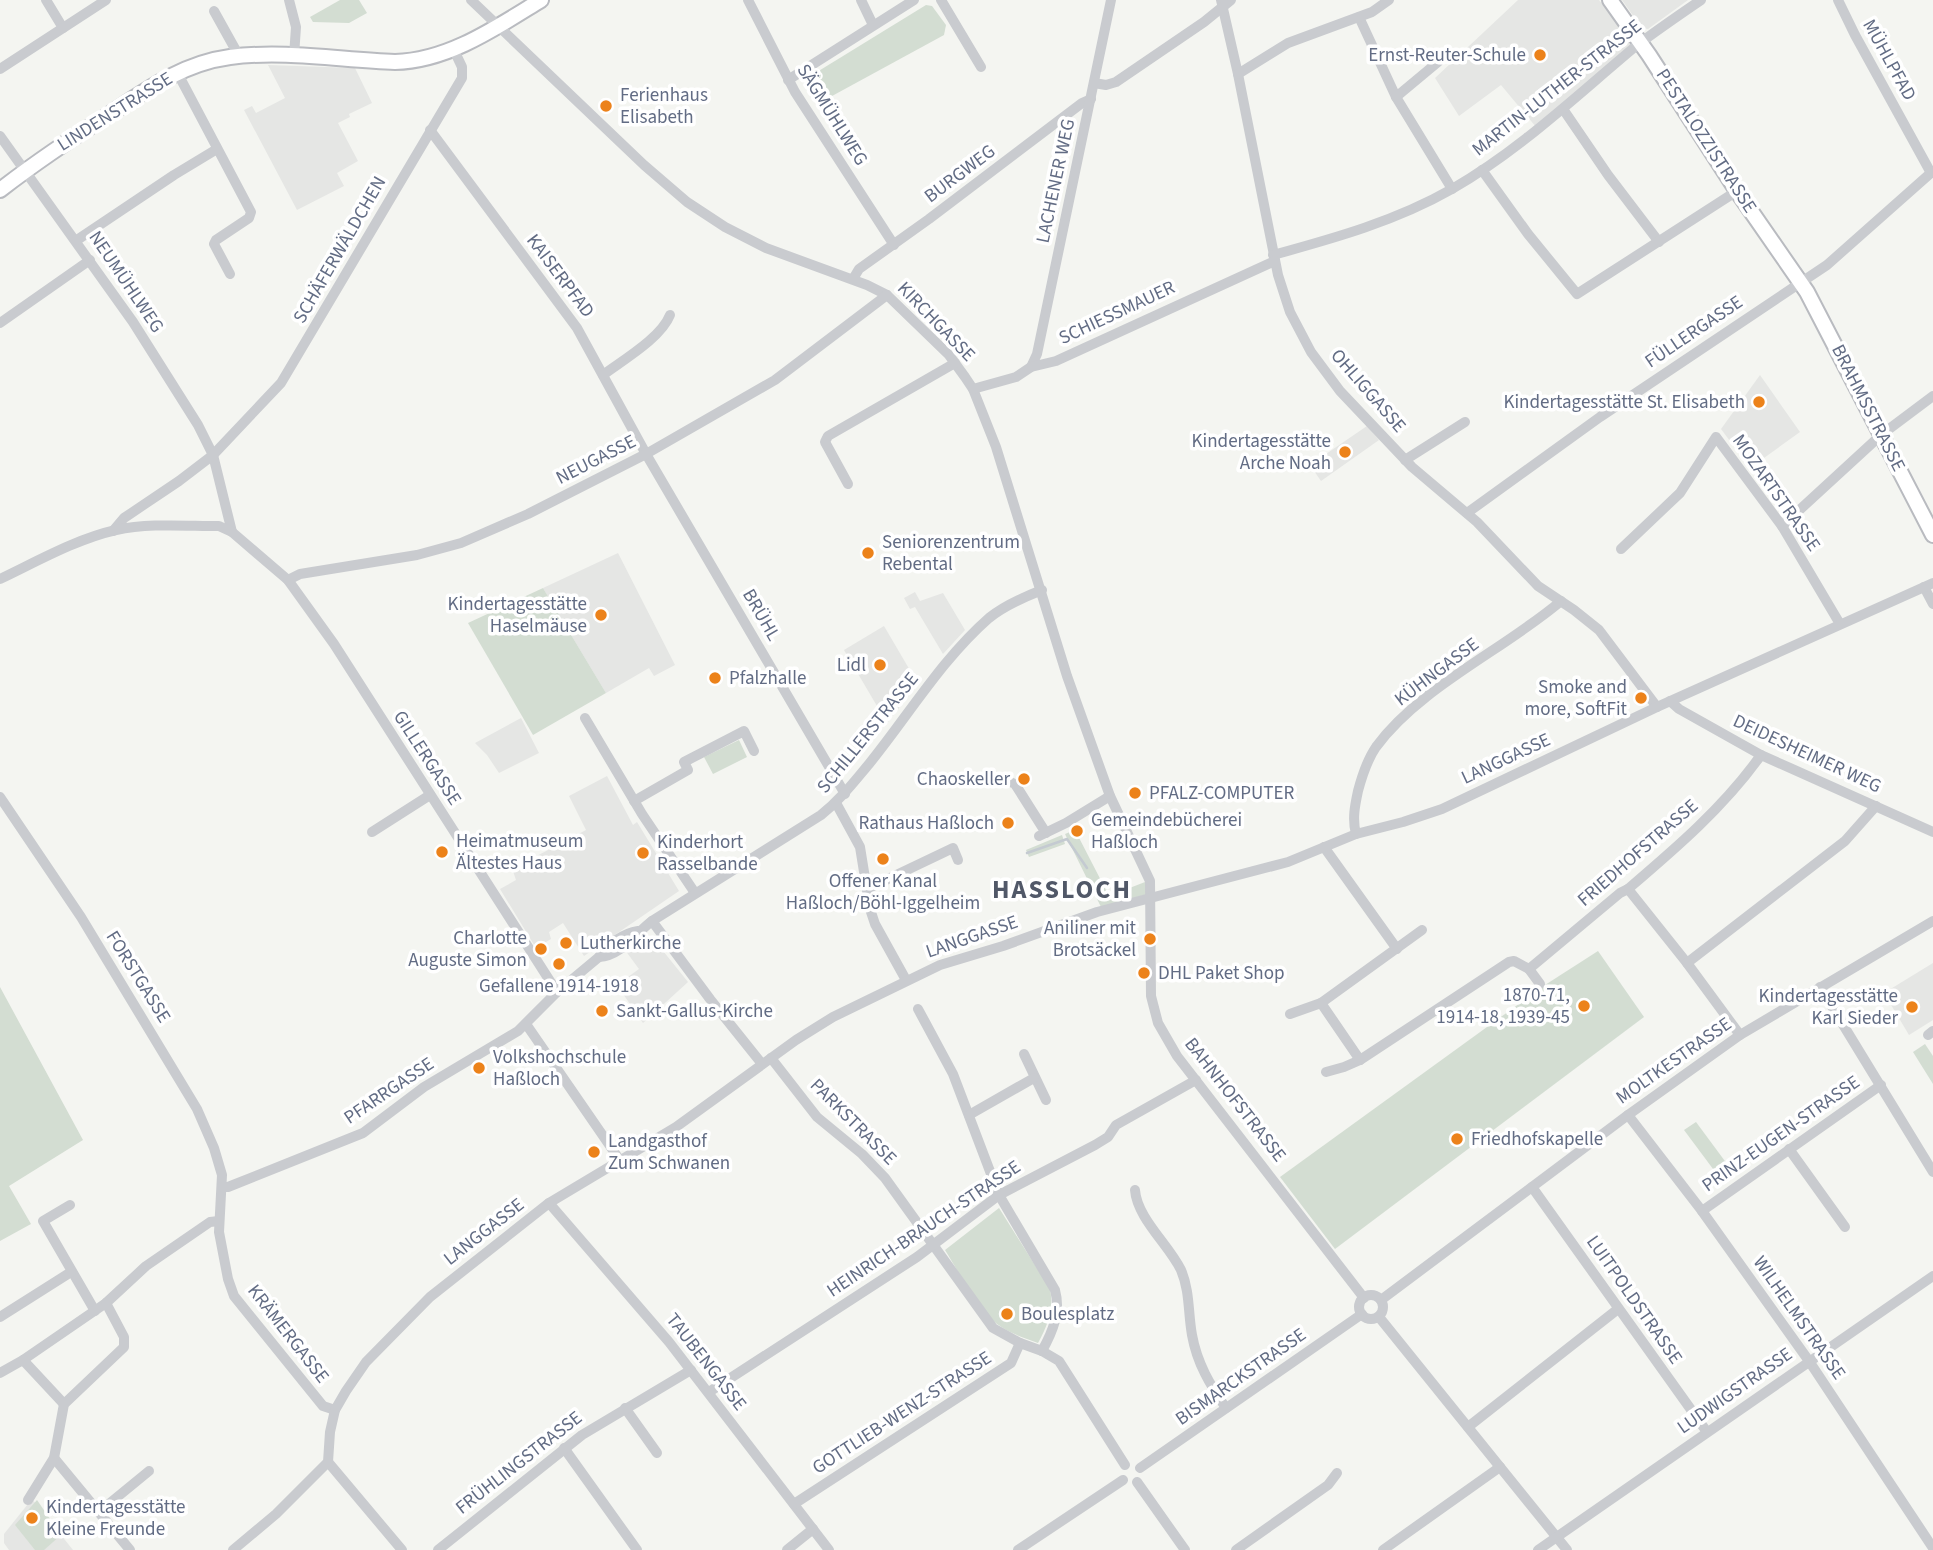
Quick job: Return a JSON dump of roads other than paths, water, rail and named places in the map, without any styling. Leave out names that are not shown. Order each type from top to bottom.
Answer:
[{"type":"main road","name":"LINDENSTRASSE","points":[[0,190],[150,87],[177,72],[214,60],[239,56],[408,61],[429,58],[497,26],[541,0]]},
{"type":"main road","name":"PESTALOZZISTRASSE","points":[[1610,0],[1801,282]]},
{"type":"main road","name":"BRAHMSSTRASSE","points":[[1801,282],[1836,344],[1933,535]]},
{"type":"street","points":[[46,0],[63,29]]},
{"type":"street","points":[[0,69],[107,0]]},
{"type":"street","points":[[289,0],[296,27],[294,56]]},
{"type":"street","name":"KIRCHGASSE","points":[[471,0],[644,165],[687,202],[725,227],[766,247],[853,279],[887,295],[955,363],[973,389],[996,447],[1067,676],[1110,796],[1150,881],[1152,897]]},
{"type":"street","name":"SÄGMÜHLWEG","points":[[748,0],[788,80],[894,245]]},
{"type":"street","points":[[861,0],[873,25]]},
{"type":"street","points":[[788,80],[914,0]]},
{"type":"street","points":[[941,0],[981,67]]},
{"type":"street","name":"LACHENER WEG","points":[[1031,367],[1037,354],[1111,0]]},
{"type":"street","points":[[1238,74],[1288,43],[1378,9],[1389,0]]},
{"type":"street","name":"MARTIN-LUTHER-STRASSE","points":[[1274,258],[1401,215],[1452,189],[1482,170],[1563,109],[1641,43],[1701,0]]},
{"type":"street","name":"MÜHLPFAD","points":[[1838,0],[1932,172]]},
{"type":"street","points":[[1094,83],[1106,85],[1116,82],[1225,3]]},
{"type":"street","name":"OHLIGGASSE","points":[[1225,3],[1274,258],[1290,312],[1317,360],[1340,391],[1405,460],[1467,513],[1538,586],[1589,621],[1608,640],[1657,707]]},
{"type":"street","points":[[214,11],[239,56]]},
{"type":"street","points":[[1359,17],[1396,97],[1452,189]]},
{"type":"street","name":"SCHÄFERWÄLDCHEN","points":[[113,531],[124,518],[213,455],[281,383],[463,73],[453,48]]},
{"type":"street","points":[[1396,97],[1438,62]]},
{"type":"street","points":[[177,72],[251,212],[249,218],[214,244],[230,274]]},
{"type":"street","name":"BURGWEG","points":[[853,279],[859,269],[1091,99]]},
{"type":"street","points":[[1563,109],[1659,243]]},
{"type":"street","name":"KAISERPFAD","points":[[430,130],[566,311],[646,454]]},
{"type":"street","name":"NEUMÜHLWEG","points":[[0,136],[77,240],[172,382],[213,455],[232,532]]},
{"type":"street","points":[[77,240],[174,174],[217,149]]},
{"type":"street","points":[[1482,170],[1528,234],[1577,294],[1737,191]]},
{"type":"street","name":"FÜLLERGASSE","points":[[1467,513],[1600,417],[1801,282],[1843,251],[1932,172]]},
{"type":"street","name":"SCHIESSMAUER","points":[[973,389],[1016,377],[1031,367],[1056,361],[1274,258]]},
{"type":"street","points":[[0,323],[90,260]]},
{"type":"street","name":"NEUGASSE","points":[[288,580],[300,574],[417,555],[461,543],[528,514],[646,454],[775,380],[887,295]]},
{"type":"street","points":[[603,375],[657,334],[670,315]]},
{"type":"street","points":[[848,484],[825,442],[828,436],[955,363]]},
{"type":"street","points":[[1782,526],[1881,435],[1933,396]]},
{"type":"street","points":[[1405,460],[1465,422]]},
{"type":"street","name":"MOZARTSTRASSE","points":[[1621,549],[1680,493],[1716,437],[1782,526],[1840,624]]},
{"type":"street","name":"BRÜHL","points":[[646,454],[841,798],[860,847],[875,924],[906,980]]},
{"type":"street","points":[[0,579],[113,531],[129,528],[219,526],[232,532]]},
{"type":"street","name":"GILLERGASSE","points":[[232,532],[288,580],[334,644],[557,992]]},
{"type":"street","points":[[1928,585],[1933,604]]},
{"type":"street","name":"LANGGASSE","points":[[328,1462],[335,1410],[366,1362],[430,1297],[549,1203],[676,1127],[813,1028],[940,965],[1003,946],[1097,912],[1272,867],[1356,834],[1442,809],[1670,701],[1928,585]]},
{"type":"street","name":"SCHILLERSTRASSE","points":[[557,992],[599,957],[608,957],[634,938],[638,931],[695,893],[821,815],[841,798],[936,676],[977,630],[1003,608],[1042,590]]},
{"type":"street","name":"KÜHNGASSE","points":[[1356,834],[1353,818],[1358,793],[1368,761],[1377,745],[1438,688],[1535,623],[1562,601]]},
{"type":"street","name":"DEIDESHEIMER WEG","points":[[1670,701],[1679,709],[1760,755],[1933,832]]},
{"type":"street","points":[[585,718],[634,802],[695,893]]},
{"type":"street","points":[[634,802],[688,770],[684,762],[744,731],[754,751]]},
{"type":"street","name":"FRIEDHOFSTRASSE","points":[[1529,969],[1620,893],[1629,889],[1703,822],[1739,784],[1760,755]]},
{"type":"street","points":[[1008,781],[1015,784],[1042,835],[1110,796]]},
{"type":"street","points":[[372,832],[430,795]]},
{"type":"street","name":"FORSTGASSE","points":[[0,797],[81,917],[188,1091],[214,1148],[222,1175],[222,1187]]},
{"type":"street","points":[[1688,963],[1845,841],[1876,806]]},
{"type":"street","points":[[1324,847],[1397,948]]},
{"type":"street","points":[[867,889],[953,848],[958,860]]},
{"type":"street","points":[[1629,889],[1688,963],[1740,1035]]},
{"type":"street","name":"BAHNHOFSTRASSE","points":[[1152,897],[1151,985],[1154,1010],[1170,1046],[1364,1298]]},
{"type":"street","name":"PARKSTRASSE","points":[[653,921],[710,999],[817,1117],[862,1154],[885,1178],[993,1328],[1020,1343],[1042,1351]]},
{"type":"street","name":"MOLTKESTRASSE","points":[[1381,1300],[1628,1115],[1740,1035],[1933,921]]},
{"type":"street","points":[[1290,1014],[1321,1003],[1422,930]]},
{"type":"street","points":[[1326,1072],[1344,1068],[1360,1060],[1509,962],[1514,961],[1529,969],[1540,984]]},
{"type":"street","points":[[1820,987],[1933,1171]]},
{"type":"street","name":"PFARRGASSE","points":[[222,1187],[228,1187],[363,1133],[424,1087],[518,1031],[557,992]]},
{"type":"street","points":[[1321,1003],[1360,1060]]},
{"type":"street","points":[[918,1009],[953,1074],[999,1195],[1055,1290],[1058,1303],[1056,1318],[1042,1351],[1059,1362],[1125,1465]]},
{"type":"street","points":[[526,1024],[619,1159]]},
{"type":"street","points":[[1024,1055],[1046,1100]]},
{"type":"street","points":[[969,1115],[1034,1078]]},
{"type":"street","name":"HEINRICH-BRAUCH-STRASSE","points":[[709,1392],[934,1246],[999,1195],[1095,1145],[1108,1137],[1116,1125],[1196,1080]]},
{"type":"street","name":"PRINZ-EUGEN-STRASSE","points":[[1702,1211],[1881,1085]]},
{"type":"street","name":"WILHELMSTRASSE","points":[[1628,1115],[1702,1211],[1809,1361],[1933,1548]]},
{"type":"street","points":[[1788,1149],[1845,1227]]},
{"type":"street","name":"KRÄMERGASSE","points":[[222,1187],[219,1221],[228,1279],[239,1305],[323,1406],[335,1410]]},
{"type":"street","name":"LUITPOLDSTRASSE","points":[[1532,1187],[1707,1432]]},
{"type":"street","points":[[1135,1190],[1138,1203],[1180,1267],[1185,1279],[1191,1332],[1198,1358],[1207,1379],[1226,1408]]},
{"type":"street","name":"TAUBENGASSE","points":[[549,1203],[709,1392],[829,1550]]},
{"type":"street","points":[[70,1205],[43,1221],[95,1311]]},
{"type":"street","points":[[0,1373],[95,1311],[146,1266],[209,1222],[219,1221]]},
{"type":"street","points":[[0,1317],[71,1272]]},
{"type":"street","name":"LUDWIGSTRASSE","points":[[1538,1550],[1933,1276]]},
{"type":"street","points":[[1371,1295],[1381,1300],[1383,1307],[1379,1317],[1368,1319],[1362,1314],[1360,1304],[1364,1298],[1371,1295]]},
{"type":"street","points":[[28,1500],[54,1458],[64,1404],[124,1347],[124,1336],[106,1303]]},
{"type":"street","points":[[1468,1427],[1618,1309]]},
{"type":"street","name":"BISMARCKSTRASSE","points":[[1140,1468],[1362,1314]]},
{"type":"street","points":[[1379,1317],[1567,1550]]},
{"type":"street","name":"GOTTLIEB-WENZ-STRASSE","points":[[794,1504],[1011,1363],[1020,1343]]},
{"type":"street","points":[[23,1360],[64,1404]]},
{"type":"street","name":"FRÜHLINGSTRASSE","points":[[438,1550],[564,1448],[625,1408],[691,1370]]},
{"type":"street","points":[[625,1408],[657,1453]]},
{"type":"street","points":[[564,1448],[637,1550]]},
{"type":"street","points":[[54,1458],[130,1550]]},
{"type":"street","points":[[233,1550],[276,1514],[328,1462],[402,1550]]},
{"type":"street","points":[[1123,1480],[1131,1484],[1137,1482],[1141,1474],[1140,1468],[1135,1464],[1125,1465]]},
{"type":"street","points":[[1123,1480],[1121,1471],[1125,1465]]},
{"type":"street","points":[[1383,1550],[1500,1467]]},
{"type":"street","points":[[99,1512],[149,1471]]},
{"type":"street","points":[[1236,1550],[1328,1485],[1338,1473]]},
{"type":"street","points":[[1018,1550],[1123,1480]]},
{"type":"street","points":[[1137,1482],[1185,1550]]},
{"type":"street","points":[[787,1550],[813,1529]]},
{"type":"waterway","points":[[1027,853],[1067,839],[1087,868]]},
{"type":"place","name":"Ernst-Reuter-Schule","points":[[1540,55]]},
{"type":"place","name":"Ferienhaus Elisabeth","points":[[606,106]]},
{"type":"place","name":"Kindertagesstätte St. Elisabeth","points":[[1759,402]]},
{"type":"place","name":"Kindertagesstätte Arche Noah","points":[[1345,452]]},
{"type":"place","name":"Seniorenzentrum Rebental","points":[[868,553]]},
{"type":"place","name":"Kindertagesstätte Haselmäuse","points":[[601,615]]},
{"type":"place","name":"Lidl","points":[[880,665]]},
{"type":"place","name":"Pfalzhalle","points":[[715,678]]},
{"type":"place","name":"Smoke and more, SoftFit","points":[[1641,698]]},
{"type":"place","name":"Chaoskeller","points":[[1024,779]]},
{"type":"place","name":"PFALZ-COMPUTER","points":[[1135,793]]},
{"type":"place","name":"Rathaus Haßloch","points":[[1008,823]]},
{"type":"place","name":"Gemeindebücherei Haßloch","points":[[1077,831]]},
{"type":"place","name":"Heimatmuseum Ältestes Haus","points":[[442,852]]},
{"type":"place","name":"Kinderhort Rasselbande","points":[[643,853]]},
{"type":"place","name":"Offener Kanal Haßloch/Böhl-Iggelheim","points":[[883,859]]},
{"type":"place","name":"Aniliner mit Brotsäckel","points":[[1150,939]]},
{"type":"place","name":"Lutherkirche","points":[[566,943]]},
{"type":"place","name":"Charlotte Auguste Simon","points":[[541,949]]},
{"type":"place","name":"Gefallene 1914-1918","points":[[559,964]]},
{"type":"place","name":"DHL Paket Shop","points":[[1144,973]]},
{"type":"place","name":"1870-71, 1914-18, 1939-45","points":[[1584,1006]]},
{"type":"place","name":"Kindertagesstätte Karl Sieder","points":[[1912,1007]]},
{"type":"place","name":"Sankt-Gallus-Kirche","points":[[602,1011]]},
{"type":"place","name":"Volkshochschule Haßloch","points":[[479,1068]]},
{"type":"place","name":"Friedhofskapelle","points":[[1457,1139]]},
{"type":"place","name":"Landgasthof Zum Schwanen","points":[[594,1152]]},
{"type":"place","name":"Boulesplatz","points":[[1007,1314]]},
{"type":"place","name":"Kindertagesstätte Kleine Freunde","points":[[32,1518]]},
{"type":"district","name":"HASSLOCH","points":[[1062,889]]}]
